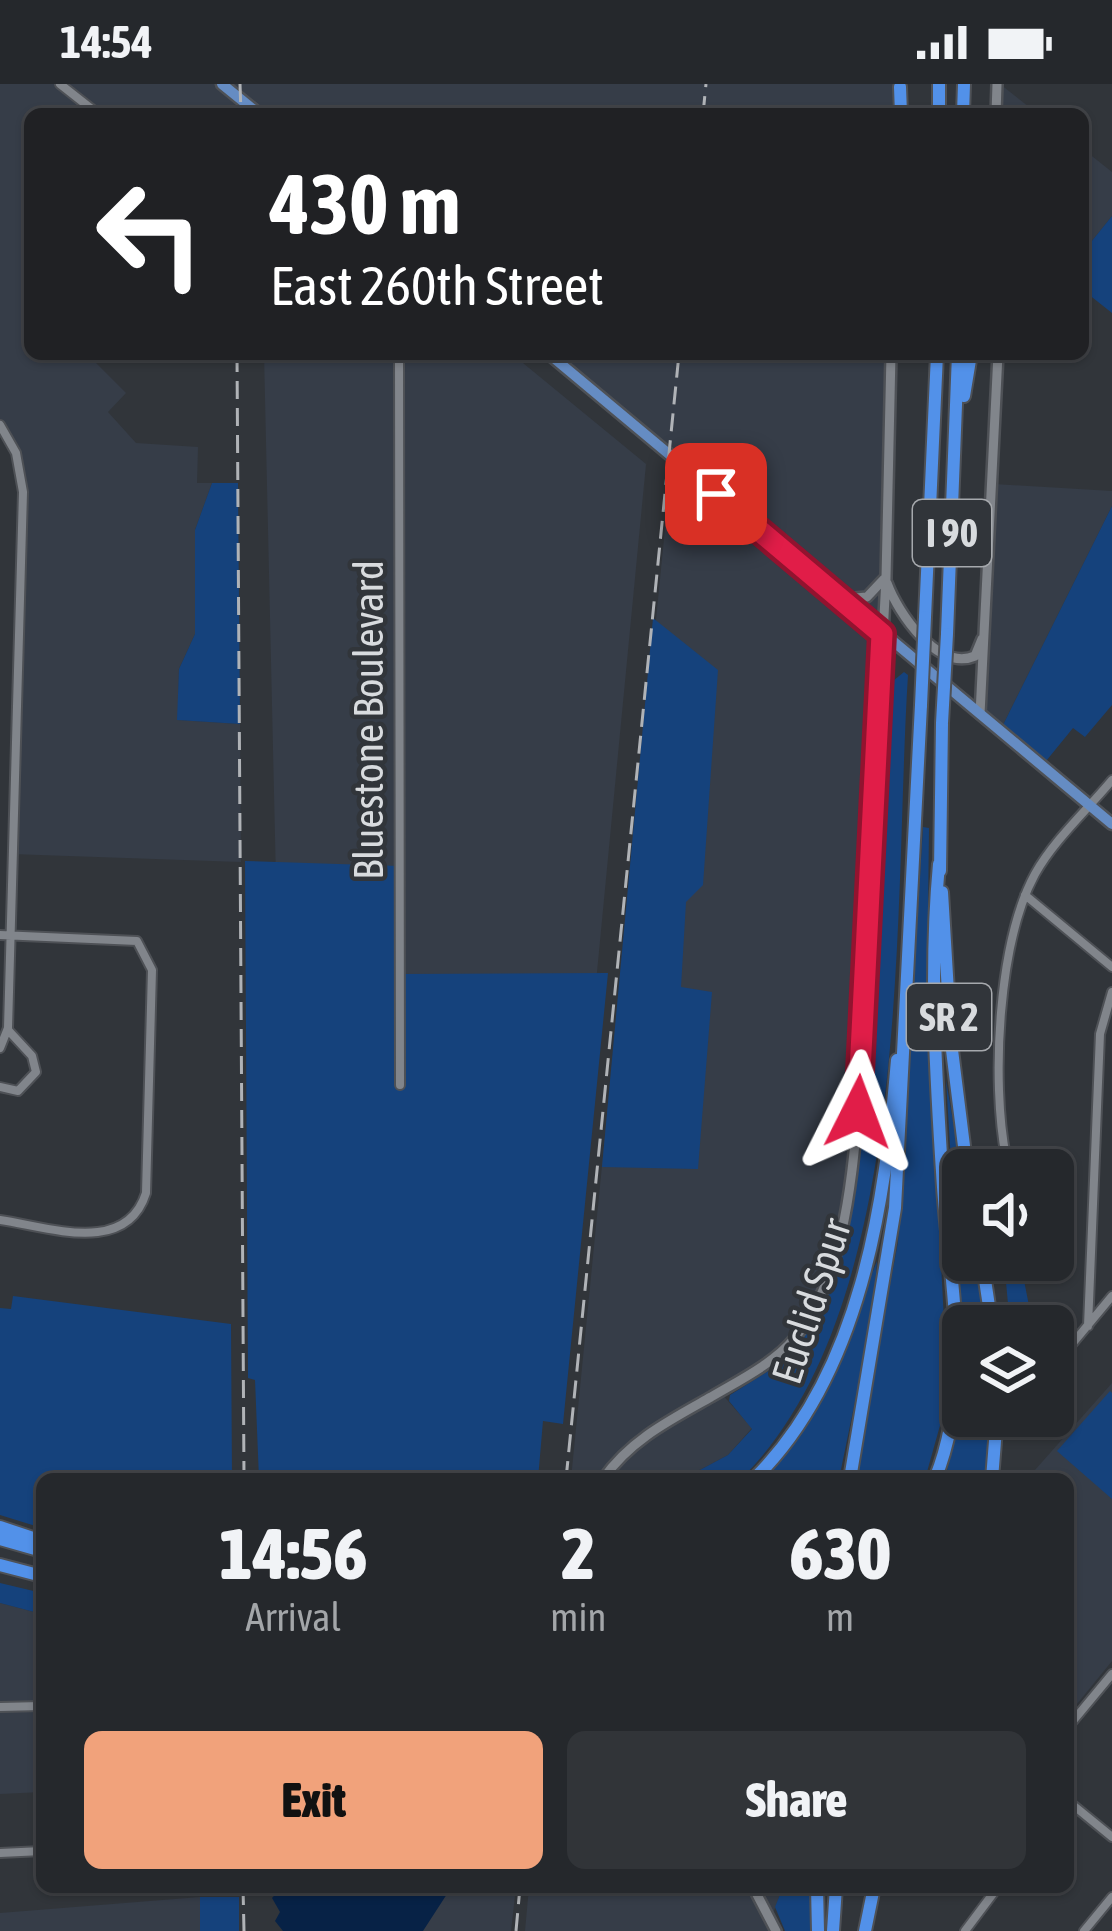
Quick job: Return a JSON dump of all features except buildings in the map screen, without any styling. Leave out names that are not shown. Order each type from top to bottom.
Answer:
[{"type":"highway","name":"I 90","points":[[910,910],[936,360]]},
{"type":"highway","name":"I 90","points":[[937,1473],[950,1432],[957,1370],[937,1057],[942,723],[958,360]]},
{"type":"highway","points":[[957,432],[970,360]]},
{"type":"highway","name":"SR 2","points":[[939,864],[953,1068],[964,1149]]},
{"type":"highway","name":"Euclid Spur","points":[[759,1473],[816,1399],[859,1283],[887,1144],[910,910]]},
{"type":"highway","name":"SR 2","points":[[851,1473],[896,1208],[910,910]]},
{"type":"highway","points":[[992,1473],[995,1437]]},
{"type":"highway","points":[[0,1527],[36,1539]]},
{"type":"highway","points":[[0,1539],[36,1549]]},
{"type":"highway","points":[[0,1565],[36,1574]]},
{"type":"highway","points":[[817,1893],[818,1931]]},
{"type":"highway","points":[[833,1931],[836,1893]]},
{"type":"highway","points":[[862,1931],[870,1893]]},
{"type":"main road","points":[[223,84],[252,108]]},
{"type":"main road","points":[[556,360],[1112,824]]},
{"type":"street","points":[[60,84],[89,108]]},
{"type":"street","name":"Bluestone Boulevard","points":[[398,360],[400,1085]]},
{"type":"street","points":[[608,1473],[635,1443],[754,1371],[792,1342],[833,1257],[850,1189],[858,1112],[886,576],[891,360]]},
{"type":"street","points":[[980,714],[998,360]]},
{"type":"street","points":[[0,425],[16,453],[23,492],[4,935],[8,1028],[0,1048]]},
{"type":"street","points":[[840,599],[867,597],[880,589],[886,576]]},
{"type":"street","points":[[886,576],[898,613],[950,658],[962,661],[975,656],[985,631]]},
{"type":"street","points":[[1005,1149],[999,1100],[1008,968],[1024,895],[1039,868],[1112,780]]},
{"type":"street","points":[[1024,895],[1112,967]]},
{"type":"street","points":[[0,1220],[97,1233],[122,1228],[134,1219],[146,1193],[152,970],[137,941],[4,935]]},
{"type":"street","points":[[1088,1326],[1100,1034],[1112,992]]},
{"type":"street","points":[[0,1087],[18,1090],[36,1072],[32,1056],[8,1028]]},
{"type":"street","points":[[1074,1342],[1112,1296]]},
{"type":"street","points":[[1074,1719],[1112,1674]]},
{"type":"street","points":[[0,1707],[36,1706]]},
{"type":"street","points":[[1074,1806],[1112,1837]]},
{"type":"street","points":[[0,1853],[36,1851]]},
{"type":"street","points":[[756,1893],[776,1931]]},
{"type":"street","points":[[964,1931],[993,1893]]},
{"type":"street","points":[[1084,1931],[1112,1897]]},
{"type":"shaded area","points":[[0,84],[900,84],[899,108],[251,108],[236,96],[236,108],[24,108],[24,360],[93,360],[126,393],[108,412],[136,443],[198,447],[197,483],[212,483],[195,530],[195,634],[179,669],[178,720],[240,724],[241,862],[11,854],[23,492],[16,453],[0,425]]},
{"type":"shaded area","points":[[1000,84],[1030,108],[997,108]]},
{"type":"shaded area","points":[[1089,154],[1112,172],[1112,216],[1089,245]]},
{"type":"shaded area","points":[[1112,216],[1112,313],[1089,295],[1089,245]]},
{"type":"shaded area","points":[[264,360],[519,360],[646,464],[562,1335],[286,1319]]},
{"type":"shaded area","points":[[556,360],[891,360],[886,574],[850,1189],[833,1257],[813,1309],[792,1342],[720,1392],[752,1428],[728,1455],[694,1473],[572,1473],[672,458]]},
{"type":"shaded area","points":[[212,483],[238,483],[240,724],[177,720],[179,669],[195,634],[195,530]]},
{"type":"shaded area","points":[[994,484],[1112,491],[1112,506],[1000,731],[985,719]]},
{"type":"shaded area","points":[[1112,506],[1112,705],[1085,737],[1073,728],[1042,766],[1000,731]]},
{"type":"shaded area","points":[[653,618],[718,670],[703,885],[686,902],[681,987],[712,992],[698,1169],[602,1167]]},
{"type":"shaded area","points":[[904,672],[908,675],[895,987],[885,1100],[867,1211],[839,1314],[798,1405],[746,1473],[694,1473],[728,1455],[752,1429],[729,1401],[730,1395],[775,1367],[807,1332],[844,1249],[867,1103],[888,685]]},
{"type":"shaded area","points":[[923,827],[929,828],[927,996],[943,1305],[942,1418],[927,1473],[855,1473],[898,1242]]},
{"type":"shaded area","points":[[245,861],[399,866],[400,974],[608,973],[563,1424],[543,1421],[539,1473],[259,1473],[255,1380],[248,1378]]},
{"type":"shaded area","points":[[946,1080],[958,1149],[950,1149]]},
{"type":"shaded area","points":[[877,1261],[873,1314],[840,1473],[767,1473],[818,1408]]},
{"type":"shaded area","points":[[958,1281],[979,1281],[983,1305],[960,1305]]},
{"type":"shaded area","points":[[1006,1281],[1024,1281],[1029,1305],[1008,1305]]},
{"type":"shaded area","points":[[13,1296],[231,1324],[232,1473],[36,1473],[36,1526],[0,1515],[0,1308],[11,1309]]},
{"type":"shaded area","points":[[1112,1383],[1112,1661],[1074,1708],[1074,1473],[1032,1473],[1064,1437],[1074,1437],[1074,1426]]},
{"type":"shaded area","points":[[1110,1391],[1112,1499],[1057,1451]]},
{"type":"shaded area","points":[[955,1437],[990,1437],[987,1473],[946,1473]]},
{"type":"shaded area","points":[[0,1583],[36,1592],[36,1612],[0,1603]]},
{"type":"shaded area","points":[[0,1603],[36,1612],[36,1792],[0,1794]]},
{"type":"shaded area","points":[[277,1893],[450,1893],[423,1931],[283,1931],[275,1921],[280,1912],[272,1898]]},
{"type":"shaded area","points":[[311,1893],[515,1893],[511,1931],[358,1931]]},
{"type":"shaded area","points":[[528,1893],[781,1893],[772,1916],[776,1931],[525,1931]]},
{"type":"shaded area","points":[[781,1893],[810,1893],[812,1931],[785,1931],[775,1907]]},
{"type":"shaded area","points":[[200,1897],[200,1931],[0,1931],[0,1913]]},
{"type":"shaded area","points":[[200,1897],[239,1897],[239,1931],[200,1931]]},
{"type":"railway","points":[[240,84],[241,108]]},
{"type":"railway","points":[[704,108],[706,84]]},
{"type":"railway","points":[[237,360],[244,1473]]},
{"type":"railway","points":[[567,1473],[678,360]]},
{"type":"railway","points":[[243,1893],[244,1931]]},
{"type":"railway","points":[[516,1931],[519,1893]]},
{"type":"route","points":[[716,494],[882,634],[858,1112]]}]
